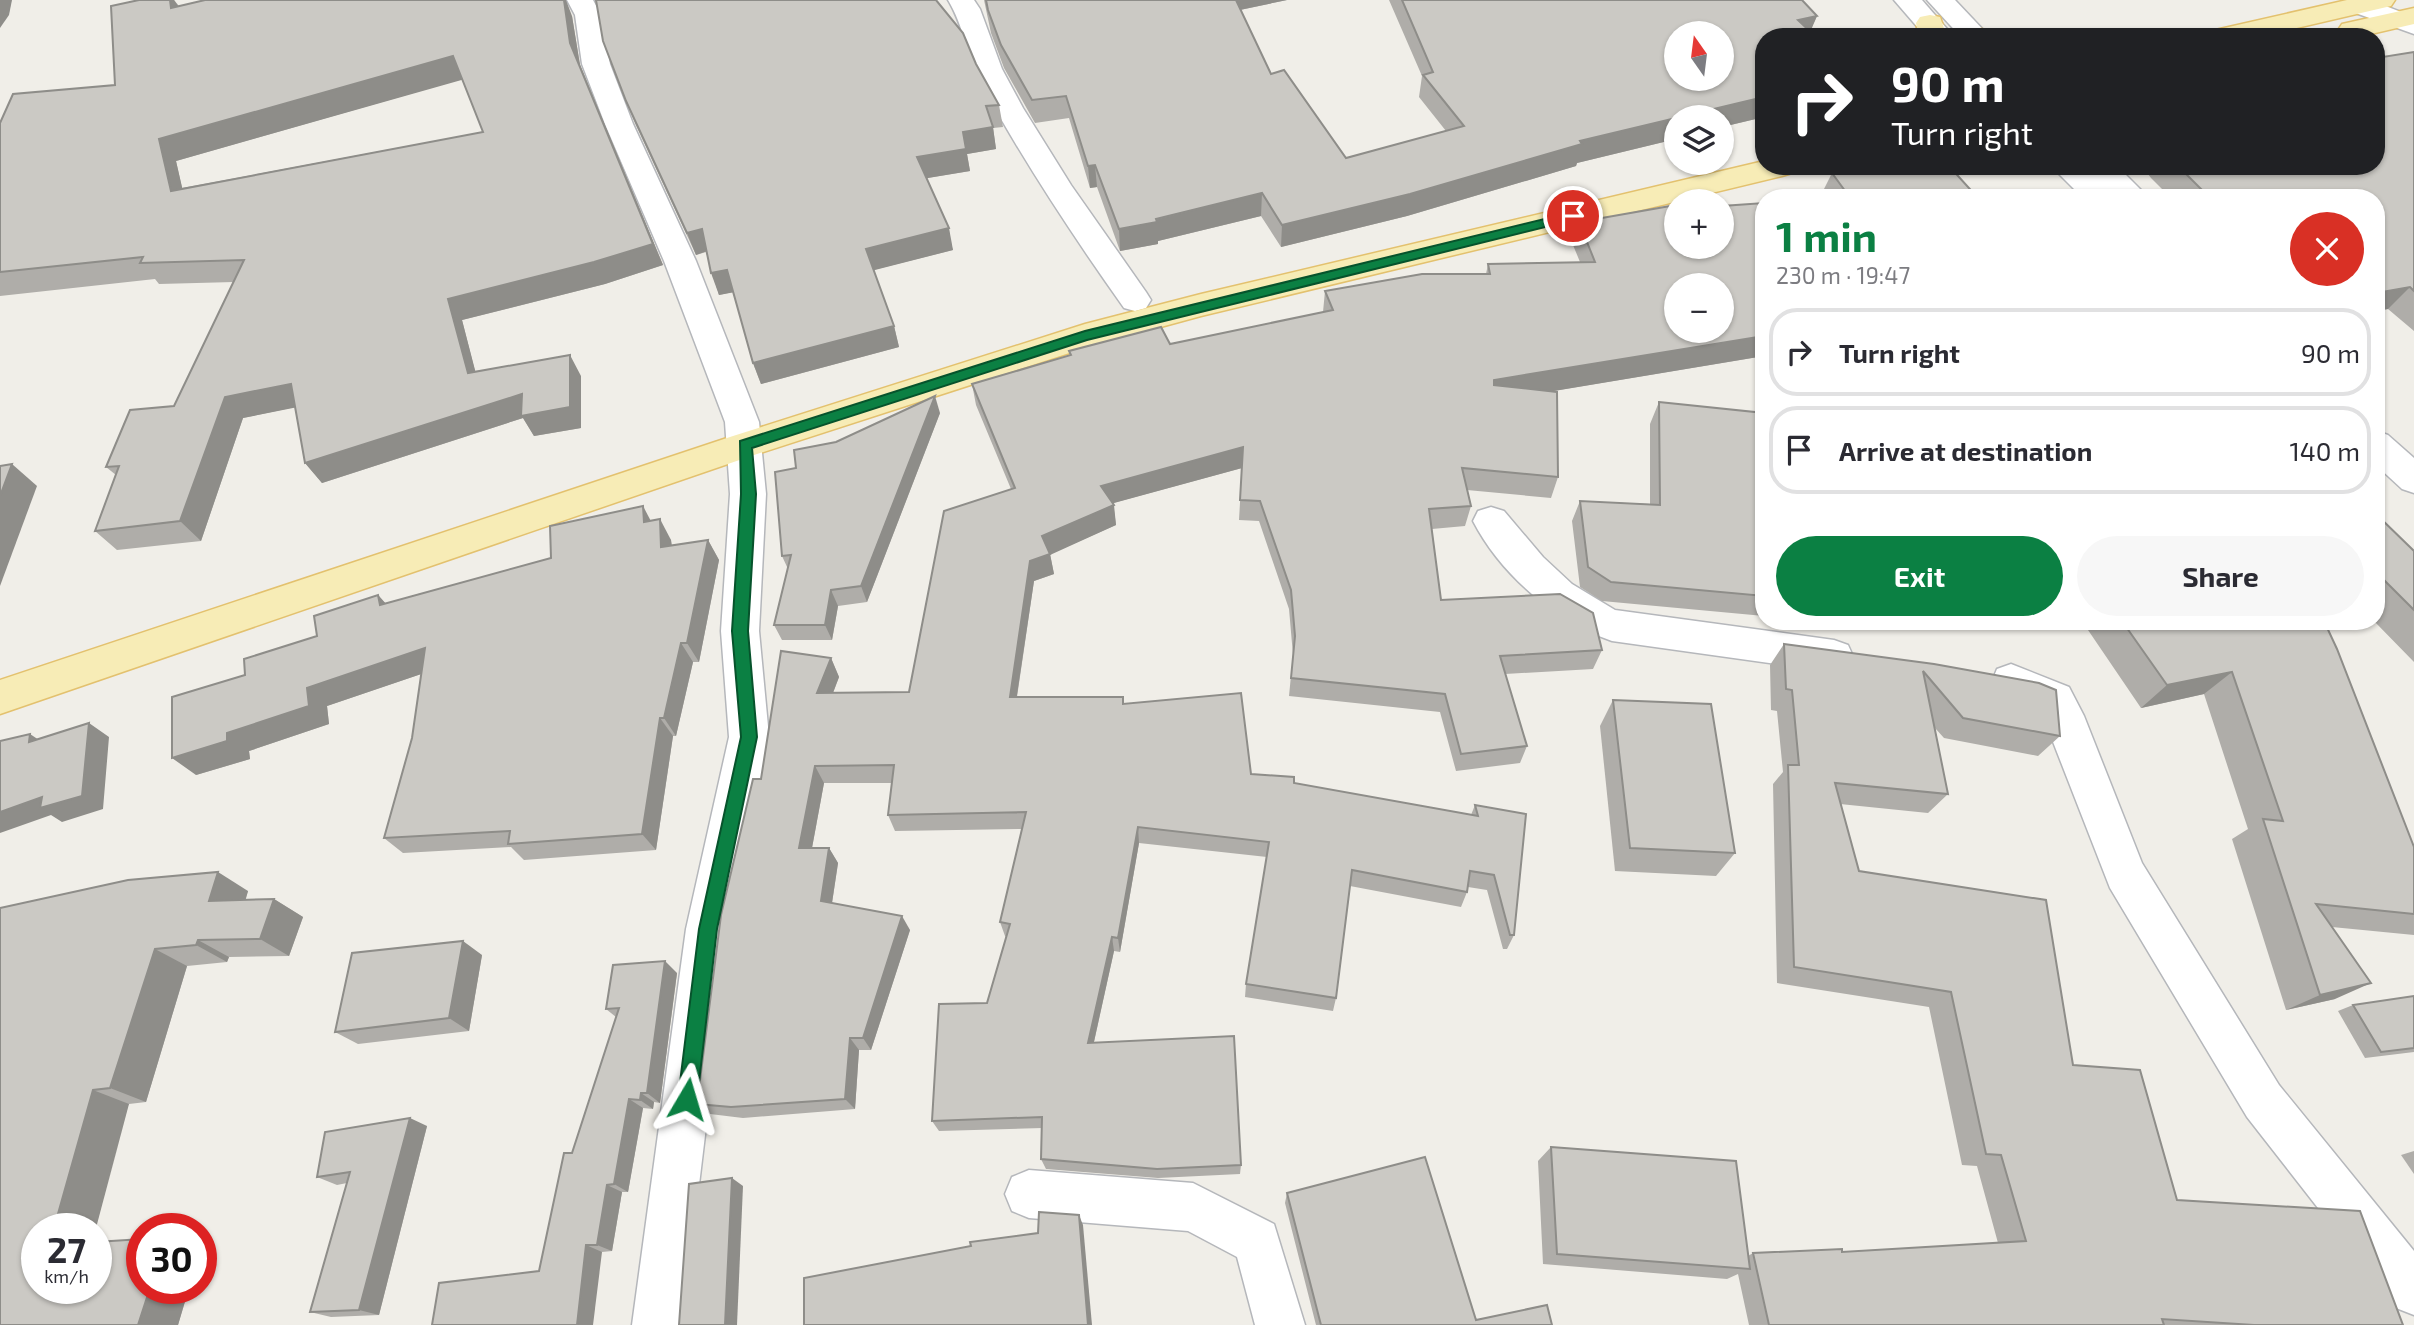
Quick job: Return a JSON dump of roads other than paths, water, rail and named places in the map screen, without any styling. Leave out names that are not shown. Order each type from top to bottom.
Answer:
[{"type":"main road","points":[[2286,28],[2393,13]]},
{"type":"main road","points":[[2349,28],[2393,13]]},
{"type":"main road","points":[[1734,157],[1755,152]]},
{"type":"main road","points":[[0,669],[743,433],[1085,336],[1317,277],[1755,172]]},
{"type":"main road","points":[[0,697],[1043,324],[1223,274],[1664,173]]},
{"type":"street","points":[[580,0],[588,15],[596,64],[619,124],[680,261],[743,433],[748,494],[740,631],[749,737],[708,929],[657,1325]]},
{"type":"street","points":[[961,0],[972,15],[991,76],[1083,228],[1135,300]]},
{"type":"street","points":[[1907,0],[1936,24]]},
{"type":"street","points":[[2076,175],[2092,189]]},
{"type":"street","points":[[2109,175],[2124,189]]},
{"type":"street","points":[[2385,452],[2414,479]]},
{"type":"street","points":[[1490,521],[1545,585],[1593,619],[1612,625],[1870,661]]},
{"type":"street","points":[[1979,676],[2006,680],[2055,699],[2125,874],[2263,1101],[2414,1290]]},
{"type":"street","points":[[1029,1194],[1193,1207],[1257,1241],[1280,1325]]}]
